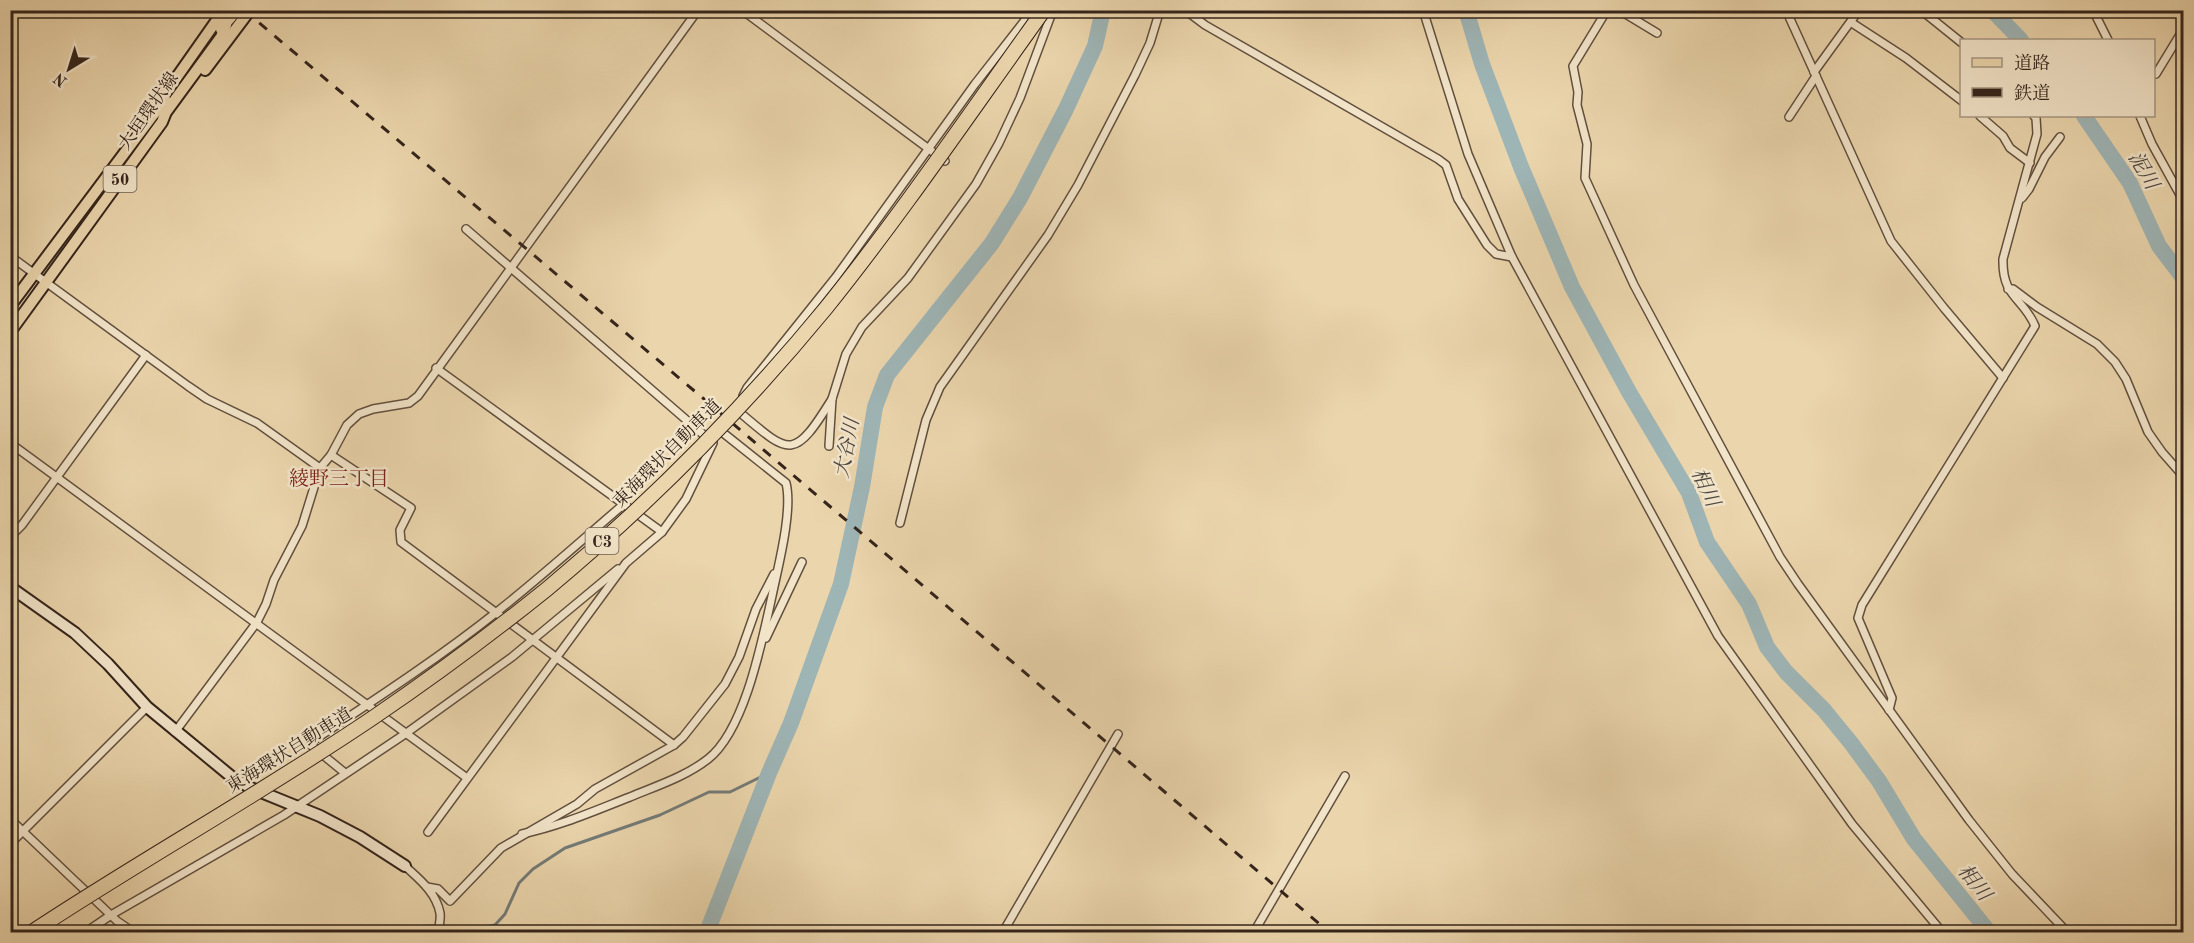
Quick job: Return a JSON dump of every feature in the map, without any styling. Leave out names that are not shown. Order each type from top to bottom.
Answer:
[{"type":"highway","name":"東海環状自動車道","points":[[32,933],[372,719],[492,632],[603,541],[705,443],[825,308],[930,170],[1044,10]]},
{"type":"main road","points":[[224,10],[157,106],[158,118],[170,115],[250,10]]},
{"type":"main road","name":"大垣環状線","points":[[10,306],[158,118],[166,112],[221,37],[226,25],[237,10]]},
{"type":"main road","name":"大垣環状線","points":[[10,332],[47,282],[158,118]]},
{"type":"street","points":[[175,732],[257,622],[274,580],[302,526],[320,468],[348,425],[359,414],[373,409],[409,403],[417,396],[698,10]]},
{"type":"street","points":[[742,10],[945,161]]},
{"type":"street","points":[[86,933],[111,915],[284,815],[405,734],[534,639],[662,532],[686,500],[713,443],[738,410],[747,388],[836,277],[975,84],[1033,10]]},
{"type":"street","points":[[830,446],[832,399],[846,354],[862,327],[908,278],[982,173],[1020,98],[1053,10]]},
{"type":"street","points":[[900,523],[927,420],[940,387],[1047,235],[1078,185],[1150,43],[1160,10]]},
{"type":"street","points":[[1185,10],[1205,25],[1446,165],[1458,199],[1487,245],[1496,254],[1512,257]]},
{"type":"street","points":[[1423,10],[1468,154],[1512,257],[1718,636],[1852,824],[1942,933]]},
{"type":"street","points":[[1607,10],[1573,66],[1578,92],[1577,105],[1587,144],[1586,178],[1634,285],[1780,557],[1969,820],[2012,874],[2067,933]]},
{"type":"street","points":[[1619,10],[1657,33]]},
{"type":"street","points":[[1786,10],[1891,241],[2003,378]]},
{"type":"street","points":[[1789,117],[1859,10]]},
{"type":"street","points":[[1921,10],[1960,41]]},
{"type":"street","points":[[2093,10],[2108,39]]},
{"type":"street","points":[[1852,23],[1906,58],[1960,99]]},
{"type":"street","points":[[2156,74],[2184,28]]},
{"type":"street","points":[[1981,117],[2003,136],[2010,148],[2030,163]]},
{"type":"street","points":[[1889,710],[1892,698],[1858,618],[1862,605],[2035,326],[2032,319],[2007,289],[2003,274],[2003,259],[2037,134],[2035,117]]},
{"type":"street","points":[[2140,117],[2152,144],[2184,202]]},
{"type":"street","points":[[2018,202],[2029,189],[2045,156],[2060,137]]},
{"type":"street","points":[[466,229],[713,443]]},
{"type":"street","points":[[10,256],[207,399],[257,423],[320,468]]},
{"type":"street","points":[[2007,289],[2013,289],[2037,307],[2097,344],[2115,362],[2126,379],[2148,432],[2184,477]]},
{"type":"street","points":[[10,537],[14,528],[57,476],[146,355]]},
{"type":"street","points":[[436,368],[662,532]]},
{"type":"street","points":[[738,410],[772,440],[787,446],[798,444],[809,434],[832,399]]},
{"type":"street","points":[[522,834],[573,820],[683,775],[709,758],[729,734],[752,677],[760,649],[779,564],[789,495],[786,483],[722,432]]},
{"type":"street","points":[[10,443],[467,778]]},
{"type":"street","points":[[331,454],[411,508],[400,530],[401,542],[674,745]]},
{"type":"street","points":[[345,773],[312,746],[314,740],[366,706],[497,612],[568,555],[624,504]]},
{"type":"street","points":[[760,649],[802,562]]},
{"type":"street","points":[[428,832],[626,563]]},
{"type":"street","points":[[427,887],[438,889],[450,901],[501,848],[577,804],[595,789],[674,745],[683,737],[725,684],[740,657],[756,609],[779,564]]},
{"type":"street","points":[[10,587],[75,633],[108,664],[147,707],[233,778],[251,788],[297,805],[360,837],[405,866],[427,887],[440,913],[438,933]]},
{"type":"street","points":[[10,844],[147,707]]},
{"type":"street","points":[[1003,933],[1118,734]]},
{"type":"street","points":[[1254,933],[1345,776]]},
{"type":"street","points":[[10,819],[133,933]]},
{"type":"waterway","name":"大谷川","points":[[707,932],[791,723],[841,584],[862,487],[875,407],[887,375],[992,243],[1020,198],[1066,109],[1095,46],[1103,10]]},
{"type":"waterway","name":"相川","points":[[1466,10],[1482,64],[1521,167],[1572,287],[1629,392],[1689,493],[1707,542],[1749,604],[1767,647],[1786,672],[1824,710],[1851,743],[1879,781],[1914,839],[1989,932]]},
{"type":"waterway","name":"泥川","points":[[1992,10],[2020,39]]},
{"type":"waterway","name":"泥川","points":[[2085,117],[2130,183],[2159,246],[2184,279]]},
{"type":"waterway","points":[[394,932],[428,926],[479,928],[495,925],[505,914],[519,883],[533,869],[565,848],[660,815],[709,792],[730,792],[769,773]]},
{"type":"railway","points":[[244,10],[1329,932]]},
{"type":"district","name":"綾野三丁目","points":[[339,478]]}]
